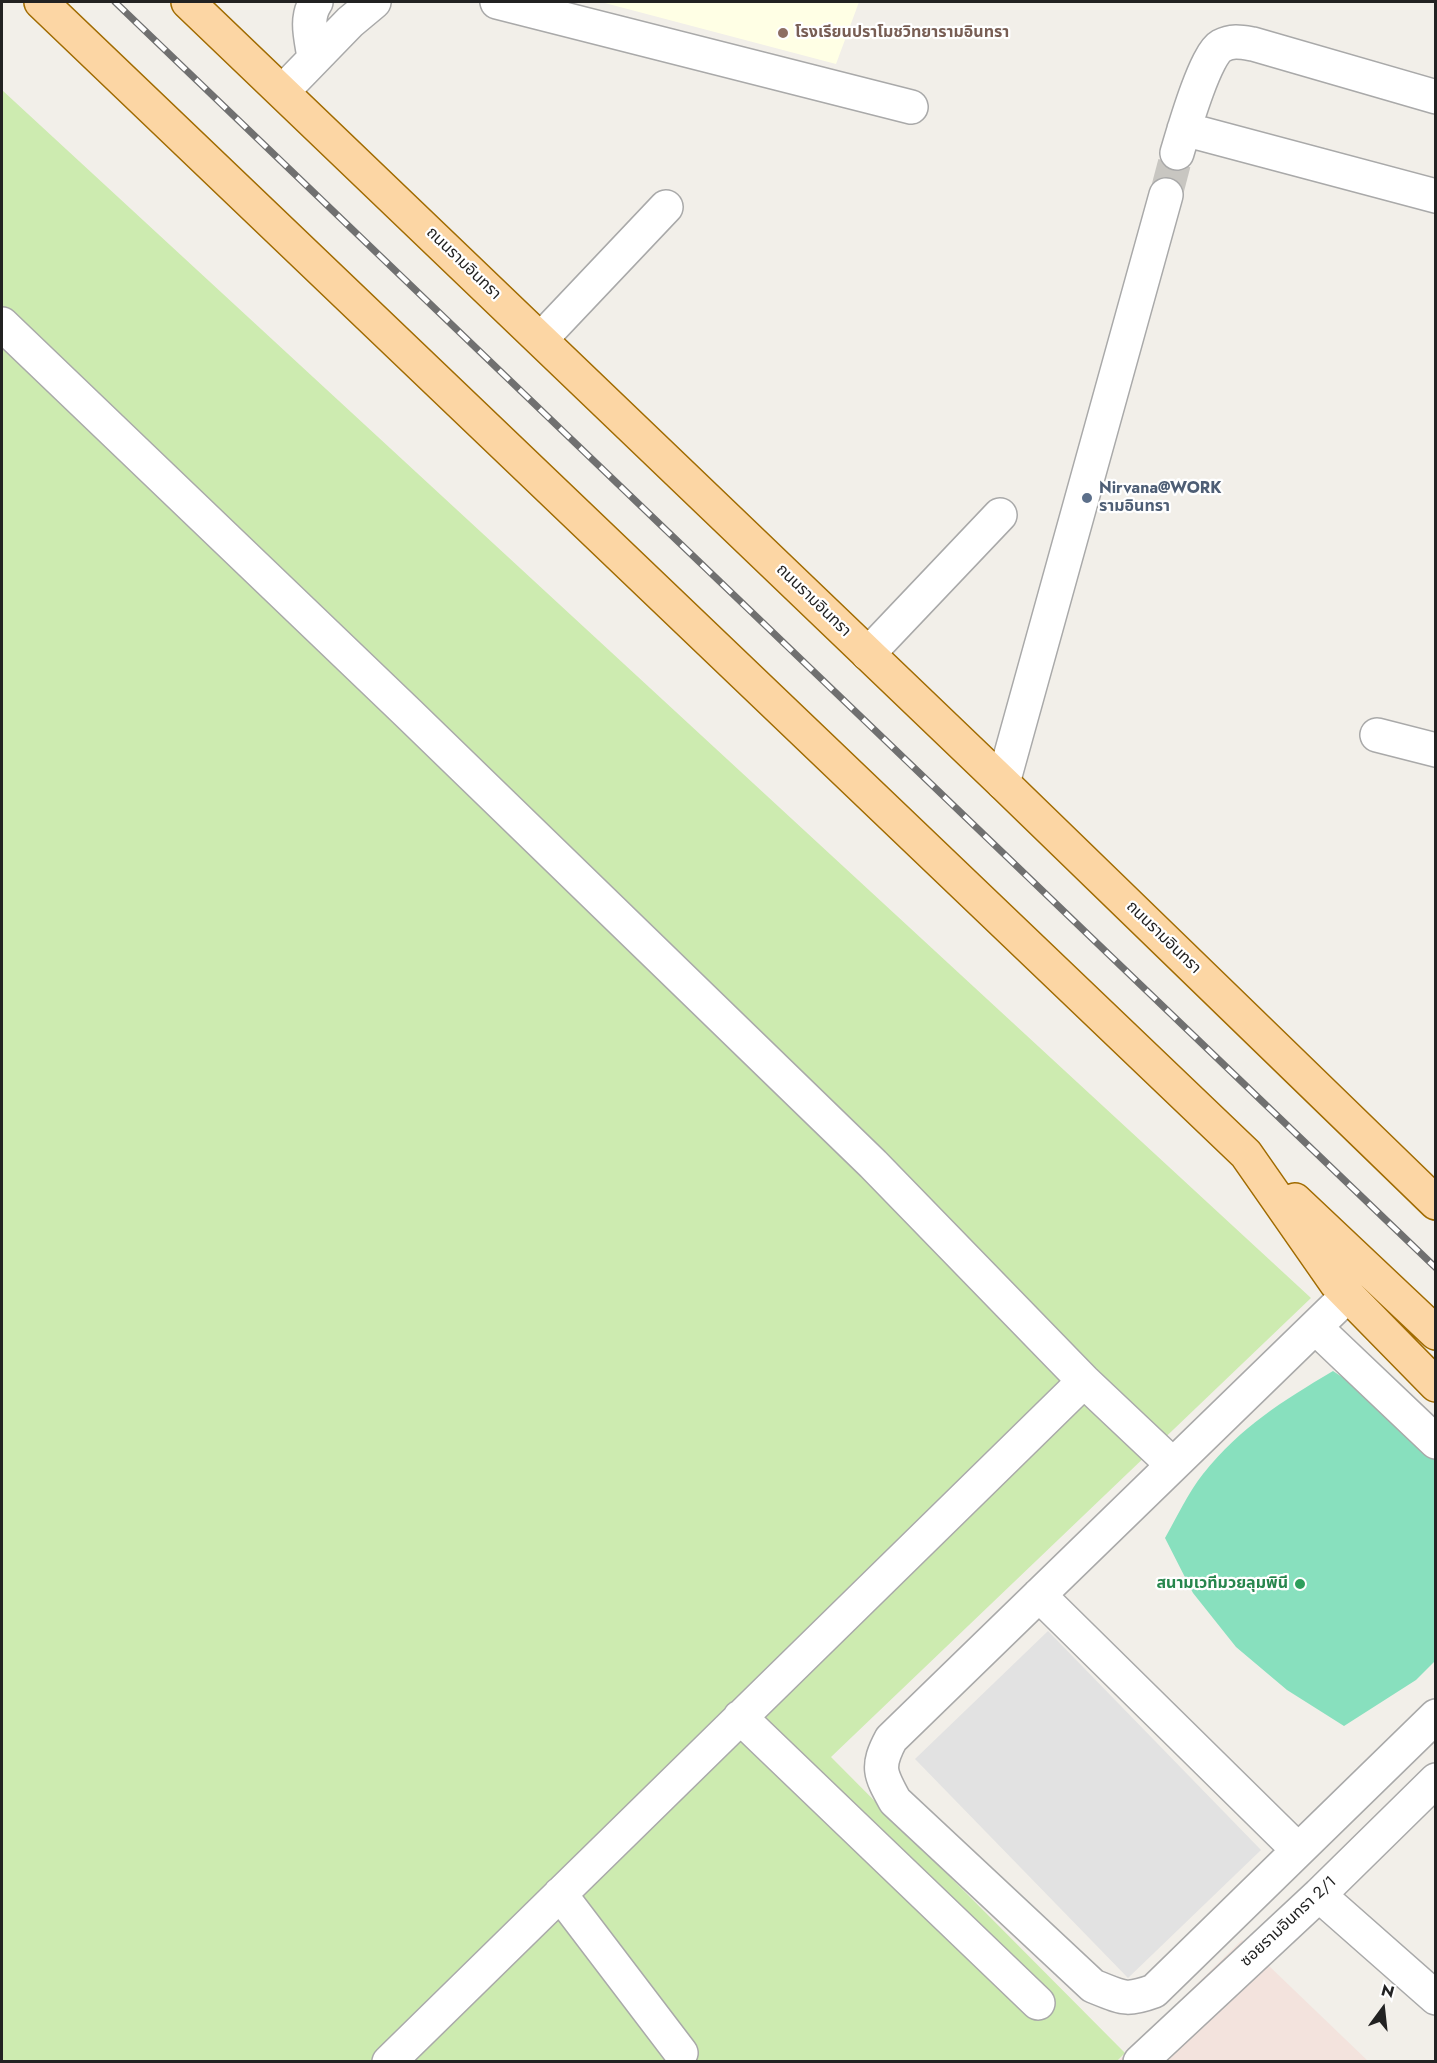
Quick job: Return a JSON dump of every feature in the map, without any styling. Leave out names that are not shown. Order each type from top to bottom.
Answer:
[{"type":"main road","points":[[41,2],[1436,1333]]},
{"type":"main road","name":"ถนนรามอินทรา","points":[[189,2],[1003,783],[1436,1203]]},
{"type":"main road","points":[[1246,1154],[1336,1283],[1436,1385]]},
{"type":"street","points":[[314,57],[309,24],[316,2]]},
{"type":"street","points":[[283,91],[314,57],[374,2]]},
{"type":"street","points":[[497,2],[911,107]]},
{"type":"street","points":[[1436,97],[1253,44],[1234,41],[1219,47],[1209,60],[1181,141],[1436,196]]},
{"type":"street","points":[[1003,783],[1166,195]]},
{"type":"street","points":[[541,339],[666,207]]},
{"type":"street","points":[[2,324],[408,713],[873,1164],[1084,1381],[1173,1465]]},
{"type":"street","points":[[868,654],[1000,515]]},
{"type":"street","points":[[1377,735],[1436,750]]},
{"type":"street","points":[[1348,1295],[891,1739],[881,1758],[884,1781],[895,1801],[1093,1986],[1124,1998],[1135,1998],[1154,1991],[1436,1716]]},
{"type":"street","points":[[1315,1327],[1436,1442]]},
{"type":"street","points":[[389,2061],[1084,1381]]},
{"type":"street","points":[[1039,1595],[1298,1850]]},
{"type":"street","points":[[740,1717],[1038,2003]]},
{"type":"street","name":"ซอยรามอินทรา 2/1","points":[[1140,2061],[1319,1895],[1436,1780]]},
{"type":"street","points":[[560,1894],[681,2053]]},
{"type":"street","points":[[1319,1895],[1436,1998]]},
{"type":"shaded area","name":"โรงเรียนปราโมชวิทยารามอินทรา","points":[[601,2],[859,2],[836,64]]},
{"type":"shaded area","points":[[1048,1631],[1261,1850],[1128,1978],[915,1759]]},
{"type":"shaded area","points":[[1242,1940],[1368,2061],[1117,2062]]},
{"type":"green space","points":[[2,90],[1311,1298],[831,1757],[1125,2053],[1117,2061],[2,2061]]},
{"type":"green space","points":[[1333,1371],[1394,1411],[1435,1447],[1435,1661],[1416,1680],[1344,1726],[1287,1690],[1236,1647],[1193,1593],[1165,1538],[1198,1481],[1232,1442],[1263,1416]]},
{"type":"tunnel","points":[[1166,195],[1177,153]]},
{"type":"railway","points":[[115,2],[1436,1268]]},
{"type":"place","name":"โรงเรียนปราโมชวิทยารามอินทรา","points":[[783,33]]},
{"type":"place","name":"Nirvana@WORK รามอินทรา","points":[[1087,498]]},
{"type":"place","name":"สนามเวทีมวยลุมพินี","points":[[1300,1584]]}]
